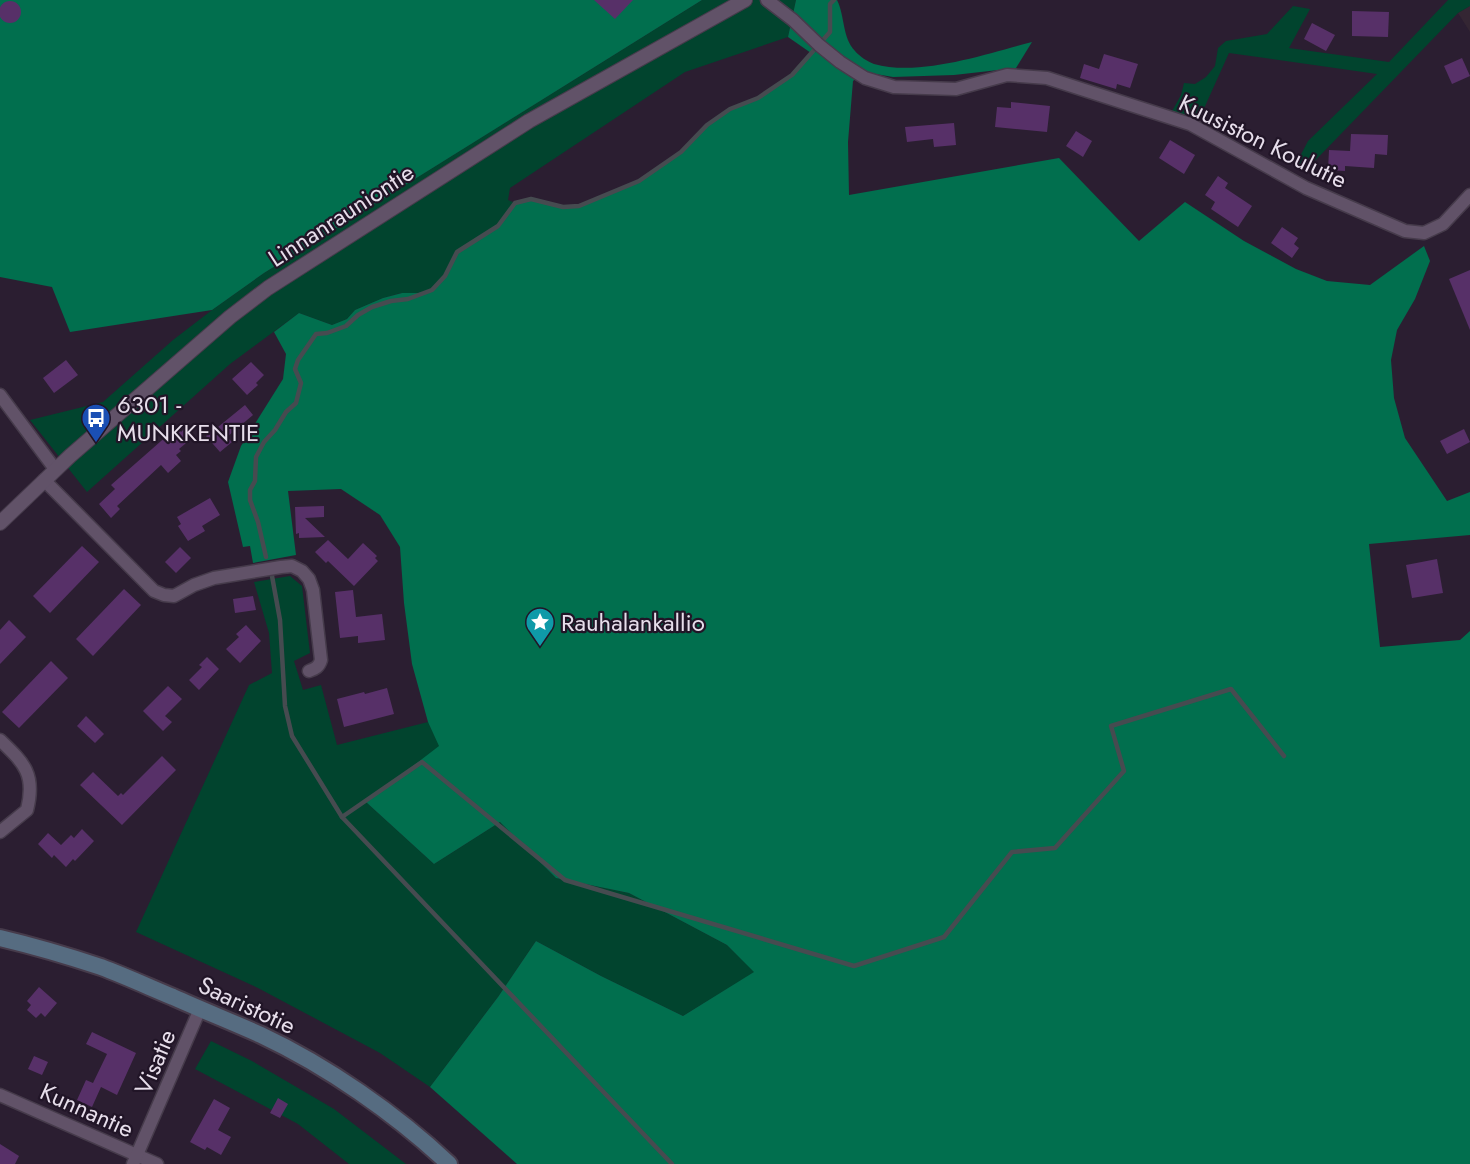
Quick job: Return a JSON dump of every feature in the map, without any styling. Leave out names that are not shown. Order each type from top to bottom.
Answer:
[{"type":"main road","name":"Saaristotie","points":[[0,938],[102,968],[262,1036],[311,1062],[354,1089],[434,1149],[449,1164]]},
{"type":"street","name":"Linnanrauniontie","points":[[0,523],[55,469],[230,317],[268,288],[529,121],[745,0]]},
{"type":"street","name":"Kuusiston Koulutie","points":[[767,0],[840,62],[865,78],[894,87],[956,89],[1006,75],[1047,78],[1190,124],[1306,188],[1405,231],[1424,233],[1443,224],[1470,195]]},
{"type":"street","points":[[0,395],[55,469]]},
{"type":"street","points":[[44,480],[154,591],[164,595],[174,596],[194,585],[224,576],[292,566],[302,571],[309,579],[312,590],[321,660],[316,669],[309,671]]},
{"type":"street","points":[[0,740],[18,758],[28,773],[30,788],[27,810],[0,832]]},
{"type":"street","name":"Visatie","points":[[135,1160],[200,1009]]},
{"type":"street","name":"Kunnantie","points":[[0,1095],[135,1160],[157,1164]]},
{"type":"shaded area","points":[[1470,6],[1470,32],[1458,13]]},
{"type":"green space","points":[[0,0],[702,0],[264,273],[212,310],[70,332],[52,287],[0,277]]},
{"type":"green space","points":[[702,0],[796,0],[788,37],[685,72],[510,188],[508,200],[515,203],[498,226],[457,252],[445,276],[432,290],[401,293],[383,298],[355,310],[347,319],[332,325],[299,313],[230,364],[87,492],[30,420],[103,402],[173,340],[264,273]]},
{"type":"green space","points":[[796,0],[837,0],[848,39],[855,51],[872,63],[892,67],[932,66],[974,58],[1032,42],[1016,68],[954,75],[893,77],[864,72],[853,81],[848,142],[849,195],[1059,158],[1139,241],[1185,202],[1244,241],[1296,269],[1327,281],[1370,285],[1424,246],[1430,261],[1415,299],[1397,330],[1391,360],[1394,398],[1405,438],[1447,501],[1470,492],[1470,535],[1369,544],[1380,647],[1460,640],[1470,631],[1470,1164],[517,1164],[430,1087],[498,997],[536,941],[683,1016],[754,972],[727,945],[629,893],[556,878],[500,822],[434,864],[366,802],[439,746],[428,722],[412,664],[400,547],[380,515],[341,489],[288,491],[296,555],[253,563],[250,546],[243,547],[228,482],[241,446],[283,379],[286,354],[274,332],[299,313],[332,325],[347,319],[355,310],[383,298],[402,293],[432,290],[445,276],[457,252],[498,226],[515,203],[531,199],[563,207],[579,206],[639,181],[681,152],[707,125],[730,109],[758,98],[792,75],[811,53],[788,37]]},
{"type":"green space","points":[[1448,0],[1470,0],[1470,6],[1458,13],[1306,170],[1295,166],[1308,141],[1377,74],[1229,53],[1197,124],[1171,113],[1181,95],[1184,83],[1195,84],[1206,77],[1215,66],[1218,48],[1226,41],[1267,34],[1293,6],[1310,9],[1289,48],[1389,62]]},
{"type":"green space","points":[[290,576],[302,586],[310,653],[294,661],[303,690],[321,685],[337,745],[428,722],[440,746],[366,802],[434,864],[500,822],[556,878],[629,893],[727,945],[755,972],[683,1016],[536,941],[498,997],[430,1087],[380,1053],[258,988],[136,932],[249,685],[272,673],[269,633],[254,582]]},
{"type":"green space","points":[[211,1041],[252,1061],[334,1109],[406,1164],[349,1164],[298,1124],[195,1069]]},
{"type":"building","points":[[594,0],[633,0],[615,19]]},
{"type":"building","points":[[10,1],[18,4],[21,12],[18,20],[10,23],[2,20],[-1,12],[2,4]]},
{"type":"building","points":[[1352,11],[1389,12],[1388,37],[1352,36]]},
{"type":"building","points":[[1312,23],[1335,35],[1326,51],[1304,39]]},
{"type":"building","points":[[1104,54],[1138,64],[1130,88],[1117,84],[1116,89],[1080,78],[1084,64],[1099,69]]},
{"type":"building","points":[[1462,58],[1470,76],[1452,84],[1444,66]]},
{"type":"building","points":[[1011,102],[1050,106],[1047,132],[995,127],[997,107],[1011,108]]},
{"type":"building","points":[[954,123],[956,145],[934,147],[933,139],[907,142],[905,127]]},
{"type":"building","points":[[1076,131],[1092,141],[1083,157],[1066,146]]},
{"type":"building","points":[[1351,134],[1388,135],[1387,155],[1375,154],[1374,168],[1345,166],[1345,171],[1328,170],[1329,150],[1350,151]]},
{"type":"building","points":[[1170,140],[1195,155],[1184,174],[1159,158]]},
{"type":"building","points":[[1218,176],[1228,183],[1225,188],[1252,206],[1238,227],[1211,209],[1215,202],[1205,195]]},
{"type":"building","points":[[1282,227],[1298,238],[1294,244],[1299,248],[1292,258],[1271,243]]},
{"type":"building","points":[[1470,270],[1470,330],[1449,279]]},
{"type":"building","points":[[66,360],[78,375],[54,393],[43,378]]},
{"type":"building","points":[[251,362],[264,375],[256,383],[258,385],[247,395],[232,379]]},
{"type":"building","points":[[245,405],[253,415],[227,437],[232,442],[220,452],[206,436]]},
{"type":"building","points":[[177,427],[181,432],[184,429],[192,438],[179,449],[181,451],[176,455],[181,461],[168,473],[161,465],[117,506],[120,509],[111,518],[99,504],[115,489],[111,485]]},
{"type":"building","points":[[1464,429],[1470,442],[1447,454],[1440,441]]},
{"type":"building","points":[[210,498],[220,515],[202,526],[205,531],[188,541],[178,526],[181,524],[177,517]]},
{"type":"building","points":[[324,506],[324,517],[305,518],[325,537],[299,538],[299,533],[296,534],[295,507]]},
{"type":"building","points":[[328,540],[348,559],[363,543],[377,556],[375,558],[378,561],[354,586],[315,552]]},
{"type":"building","points":[[82,546],[99,562],[50,613],[33,596]]},
{"type":"building","points":[[180,547],[191,558],[176,573],[165,562]]},
{"type":"building","points":[[1437,559],[1443,593],[1412,598],[1406,565]]},
{"type":"building","points":[[124,589],[141,605],[93,656],[76,639]]},
{"type":"building","points":[[353,590],[356,617],[382,614],[385,640],[358,643],[358,636],[340,638],[335,592]]},
{"type":"building","points":[[253,596],[256,610],[235,613],[233,599]]},
{"type":"building","points":[[9,620],[26,637],[0,664],[0,630]]},
{"type":"building","points":[[246,625],[261,641],[240,663],[226,649],[239,637],[236,634]]},
{"type":"building","points":[[207,657],[219,669],[199,690],[189,680],[202,667],[199,665]]},
{"type":"building","points":[[51,661],[68,678],[19,728],[2,712]]},
{"type":"building","points":[[168,686],[182,699],[165,716],[172,722],[163,731],[143,711]]},
{"type":"building","points":[[387,688],[394,714],[344,727],[337,699]]},
{"type":"building","points":[[86,716],[104,734],[95,743],[77,726]]},
{"type":"building","points":[[162,756],[176,770],[122,825],[80,785],[93,772],[118,796],[121,793],[123,795]]},
{"type":"building","points":[[82,829],[94,841],[66,867],[54,855],[52,858],[38,844],[48,833],[61,845],[71,835],[74,838]]},
{"type":"building","points":[[39,987],[57,1003],[45,1017],[41,1013],[36,1018],[27,1010],[31,1005],[27,1001]]},
{"type":"building","points":[[92,1032],[136,1053],[117,1095],[101,1087],[92,1107],[77,1100],[86,1080],[93,1083],[107,1054],[86,1044]]},
{"type":"building","points":[[34,1056],[48,1062],[42,1075],[28,1069]]},
{"type":"building","points":[[278,1098],[288,1104],[280,1118],[270,1113]]},
{"type":"building","points":[[214,1099],[230,1108],[218,1130],[231,1137],[221,1155],[207,1147],[205,1150],[190,1142]]},
{"type":"building","points":[[0,1144],[19,1156],[15,1164],[0,1164]]},
{"type":"waterway","points":[[266,557],[250,500],[250,490],[255,481],[256,457],[286,412],[296,403],[301,383],[295,369],[298,360],[316,334],[327,333],[346,326],[358,315],[372,307],[408,299],[432,290],[445,276],[457,252],[498,226],[515,203],[531,199],[563,207],[579,206],[639,181],[681,152],[707,125],[730,109],[758,98],[792,75],[830,32],[830,4],[834,0]]},
{"type":"waterway","points":[[272,576],[280,620],[285,706],[292,736],[342,817],[672,1164]]},
{"type":"waterway","points":[[342,817],[422,762],[565,880],[854,966],[944,937],[1012,852],[1055,848],[1124,771],[1111,726],[1231,689],[1284,756]]},
{"type":"place","name":"6301 - MUNKKENTIE","points":[[96,444]]},
{"type":"place","name":"Rauhalankallio","points":[[540,648]]}]
